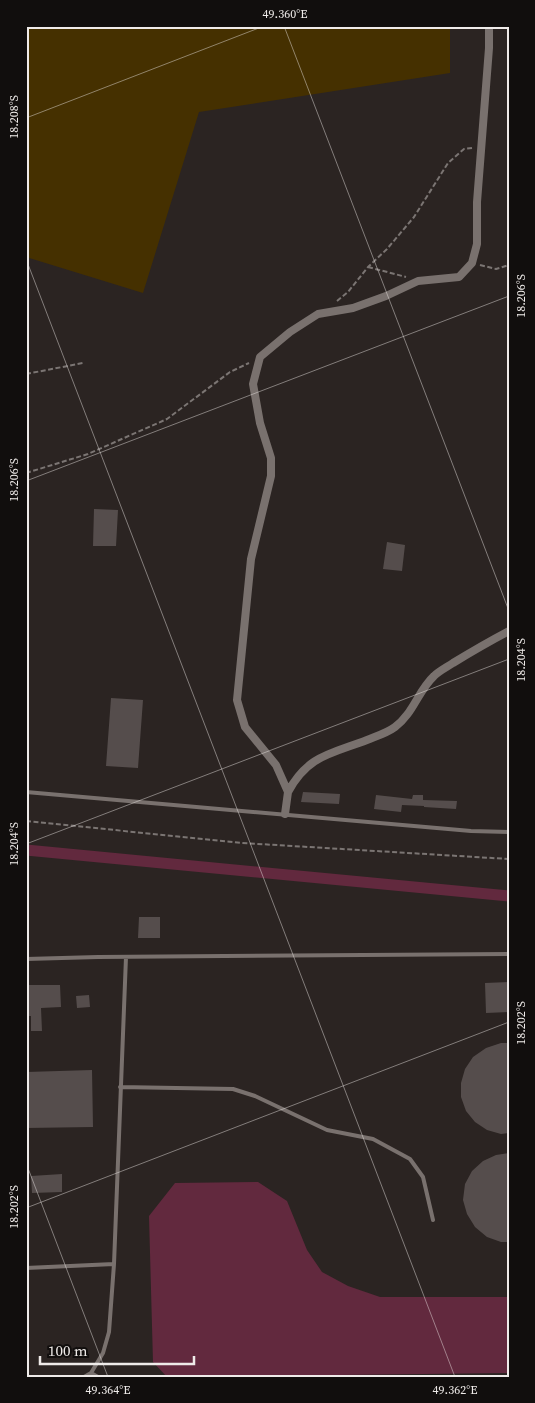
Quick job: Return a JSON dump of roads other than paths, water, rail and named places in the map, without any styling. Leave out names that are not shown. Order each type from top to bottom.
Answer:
[{"type":"street","points":[[288,792],[276,765],[244,727],[237,700],[251,559],[271,476],[271,458],[260,423],[253,384],[260,357],[290,332],[318,314],[353,308],[386,296],[418,281],[459,278],[472,263],[477,244],[477,202],[489,26]]},
{"type":"street","points":[[285,814],[288,792],[306,766],[319,757],[396,727],[409,713],[422,690],[434,675],[509,631]]},
{"type":"lane","points":[[26,792],[471,831],[509,832]]},
{"type":"lane","points":[[26,959],[126,956],[509,954]]},
{"type":"lane","points":[[84,1377],[92,1373],[103,1353],[109,1332],[114,1264],[126,956]]},
{"type":"lane","points":[[120,1087],[233,1089],[255,1096],[328,1130],[373,1139],[410,1159],[423,1177],[433,1220]]},
{"type":"lane","points":[[26,1268],[114,1264]]},
{"type":"lane","points":[[92,1373],[98,1377]]},
{"type":"waterway","points":[[26,850],[509,896]]}]
